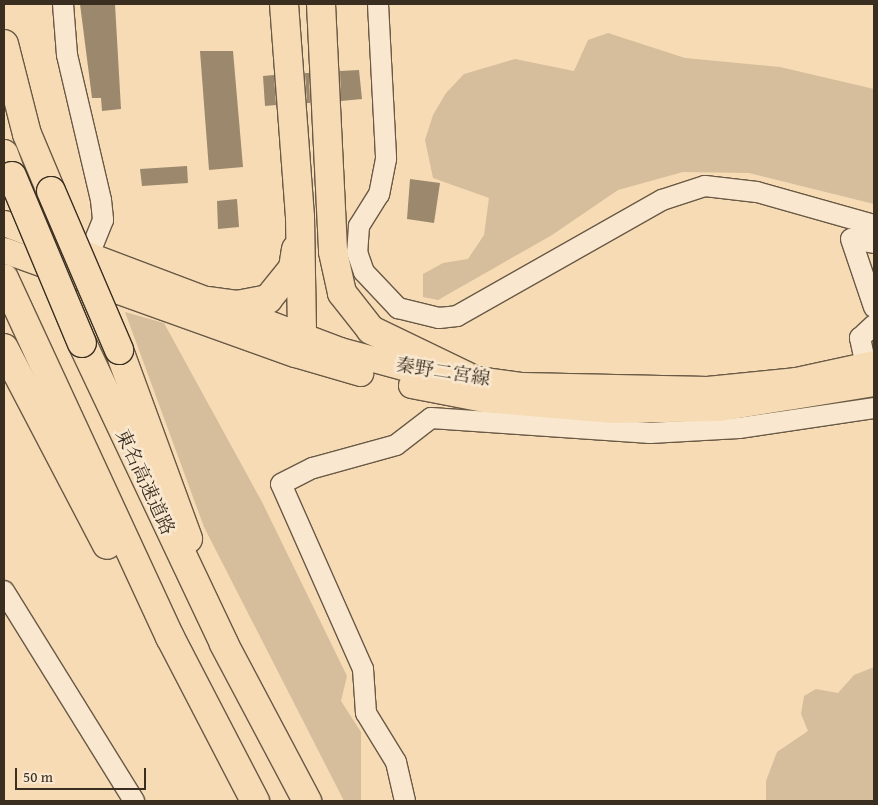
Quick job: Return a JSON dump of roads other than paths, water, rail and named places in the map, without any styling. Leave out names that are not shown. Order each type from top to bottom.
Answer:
[{"type":"highway","points":[[284,4],[300,217],[298,344]]},
{"type":"highway","points":[[321,6],[332,164],[333,252],[349,306],[384,338],[466,376]]},
{"type":"highway","points":[[4,44],[28,134],[119,350],[224,644]]},
{"type":"highway","points":[[298,344],[315,296],[332,164]]},
{"type":"highway","name":"東名高速道路","points":[[8,165],[82,344],[224,644],[308,801]]},
{"type":"highway","points":[[209,300],[251,305],[283,287],[293,268],[300,217]]},
{"type":"highway","points":[[4,278],[22,322],[170,637],[253,801]]},
{"type":"highway","points":[[4,348],[162,646],[253,801]]},
{"type":"main road","name":"秦野二宮線","points":[[4,223],[209,300],[298,344],[383,380],[484,399],[612,410],[719,408],[871,371]]},
{"type":"main road","name":"秦野二宮線","points":[[4,250],[298,344],[340,350],[418,371],[612,390],[707,389],[871,371]]},
{"type":"street","points":[[63,4],[67,55],[101,200],[103,220],[89,254]]},
{"type":"street","points":[[378,4],[386,159],[379,194],[359,226],[357,252],[364,272],[398,308],[439,318],[457,316],[662,200],[705,186],[757,192],[874,225]]},
{"type":"street","points":[[855,220],[850,239],[874,319],[860,338],[871,371]]},
{"type":"street","points":[[850,239],[874,242]]},
{"type":"street","points":[[405,801],[396,762],[366,713],[362,669],[281,484],[313,468],[396,445],[431,418],[650,433],[739,428],[874,408]]},
{"type":"street","points":[[4,591],[134,801]]}]
